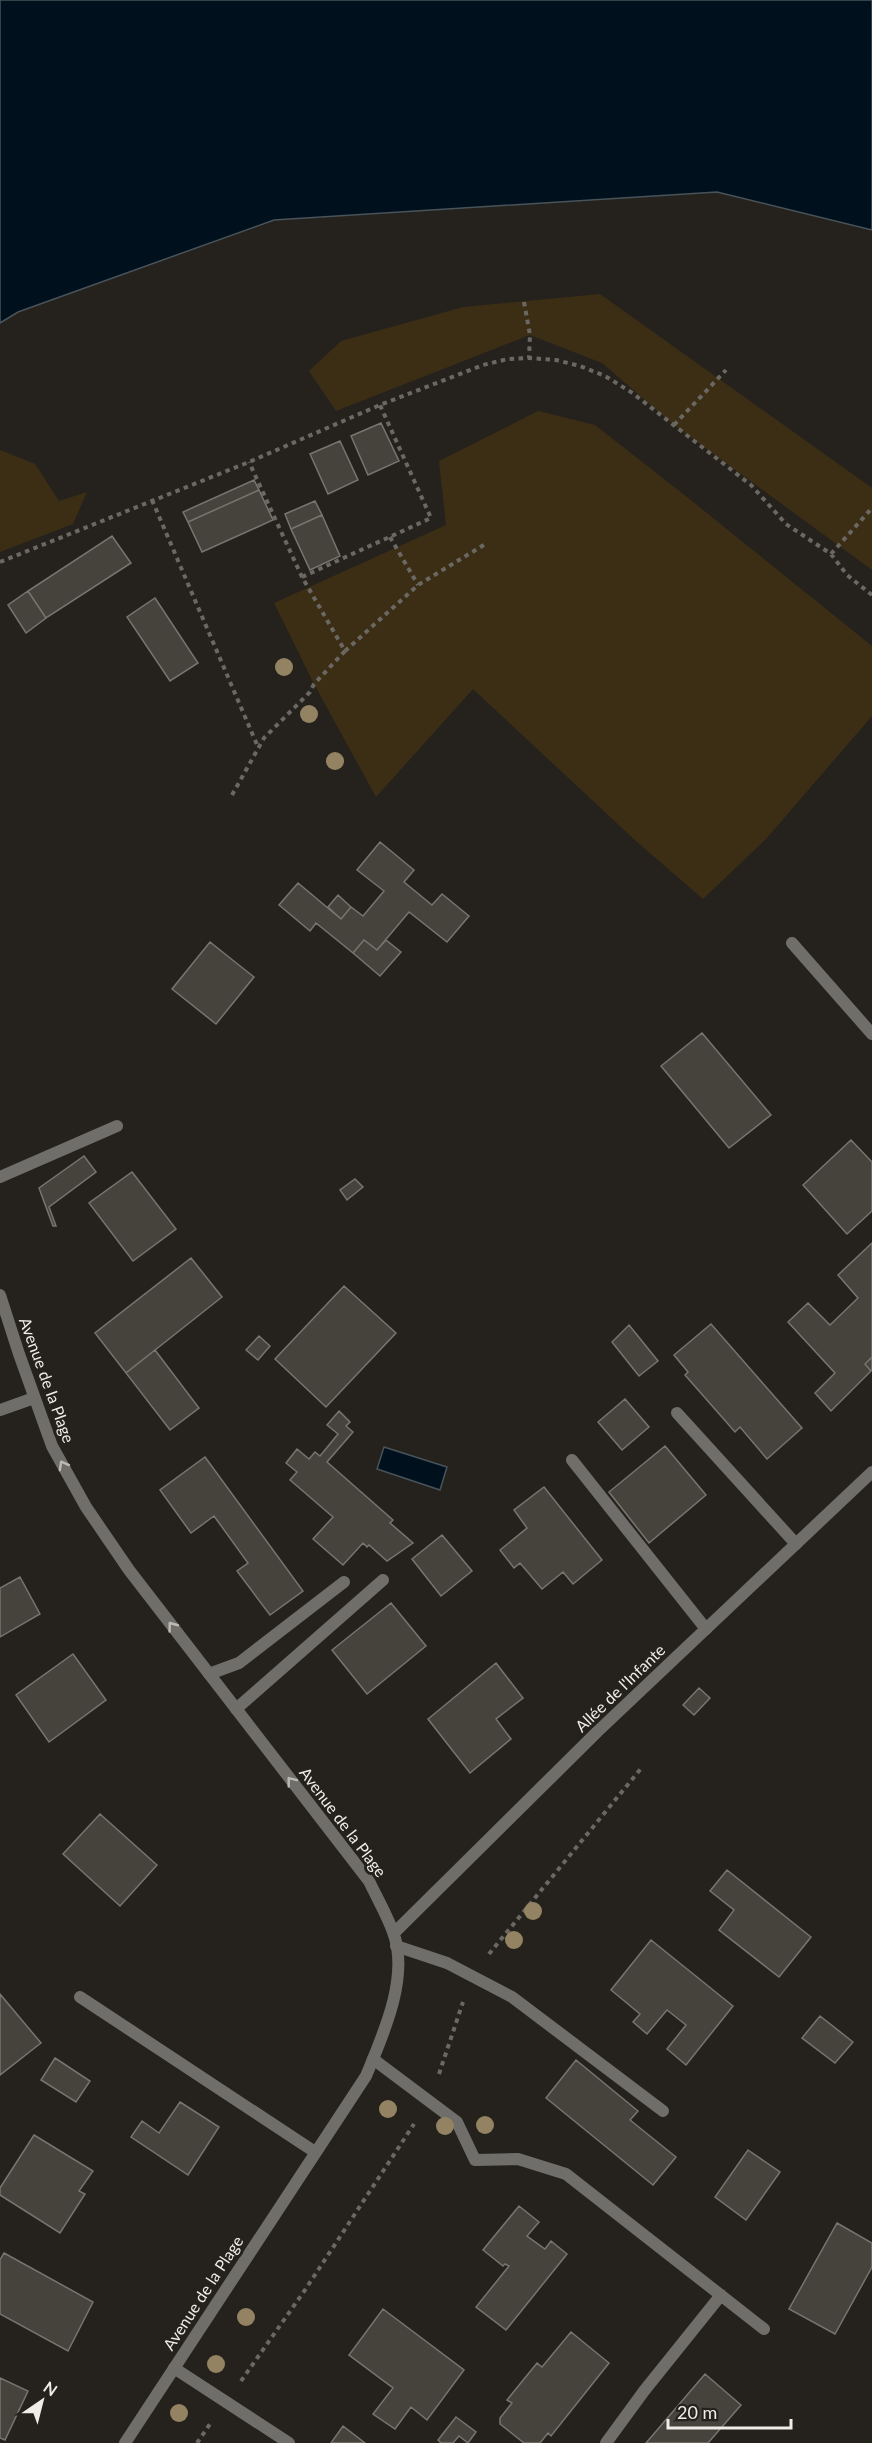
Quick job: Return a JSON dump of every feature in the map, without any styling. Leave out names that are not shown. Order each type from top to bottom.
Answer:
[{"type":"street","points":[[792,943],[871,1030]]},
{"type":"street","points":[[0,1177],[117,1126]]},
{"type":"street","name":"Avenue de la Plage","points":[[0,1295],[52,1446],[86,1507],[129,1570],[369,1881],[394,1933],[399,1964],[392,2003],[366,2076],[125,2443]]},
{"type":"street","points":[[0,1410],[34,1398]]},
{"type":"street","points":[[677,1413],[796,1544]]},
{"type":"street","points":[[572,1460],[706,1629]]},
{"type":"street","name":"Allée de l'Infante","points":[[394,1933],[597,1732],[872,1472]]},
{"type":"street","points":[[236,1709],[383,1580]]},
{"type":"street","points":[[208,1674],[239,1663],[344,1582]]},
{"type":"street","points":[[396,1946],[447,1963],[512,1997],[663,2112]]},
{"type":"street","points":[[80,1997],[315,2152]]},
{"type":"street","points":[[373,2059],[457,2122],[476,2160],[518,2159],[566,2174],[764,2329]]},
{"type":"street","points":[[606,2443],[644,2391],[721,2295]]},
{"type":"street","points":[[174,2368],[289,2443]]},
{"type":"path","points":[[524,302],[530,335],[529,358]]},
{"type":"path","points":[[0,562],[249,462],[380,405],[483,365],[508,359],[529,358],[556,360],[580,366],[604,376],[631,392],[751,486],[786,524],[831,554],[847,575],[872,594]]},
{"type":"path","points":[[674,425],[726,370]]},
{"type":"path","points":[[302,577],[432,518],[380,405]]},
{"type":"path","points":[[249,462],[302,577],[345,651]]},
{"type":"path","points":[[152,500],[258,748]]},
{"type":"path","points":[[831,554],[872,508]]},
{"type":"path","points":[[390,537],[418,585]]},
{"type":"path","points":[[232,795],[264,738],[310,692],[314,684],[345,651],[418,585],[487,543]]},
{"type":"shaded area","points":[[600,294],[872,488],[872,570],[674,425],[602,363],[530,335],[336,411],[309,371],[341,341],[463,307]]},
{"type":"shaded area","points":[[538,411],[595,425],[872,646],[872,716],[766,839],[703,899],[637,842],[473,689],[376,797],[314,684],[274,603],[446,525],[439,461]]},
{"type":"shaded area","points":[[0,450],[35,464],[59,501],[87,492],[73,524],[0,552]]},
{"type":"water","points":[[0,0],[872,0],[872,230],[717,192],[274,220],[18,312],[0,323]]},
{"type":"water","points":[[384,1447],[447,1467],[440,1490],[377,1469]]},
{"type":"building","points":[[381,423],[399,461],[368,475],[351,436]]},
{"type":"building","points":[[340,441],[358,480],[328,494],[310,454]]},
{"type":"building","points":[[254,480],[259,490],[188,522],[183,512]]},
{"type":"building","points":[[259,490],[273,520],[202,552],[188,522]]},
{"type":"building","points":[[315,501],[322,515],[291,529],[285,514]]},
{"type":"building","points":[[322,515],[340,556],[310,570],[291,529]]},
{"type":"building","points":[[112,536],[131,563],[46,618],[28,591]]},
{"type":"building","points":[[28,591],[46,618],[26,633],[8,605]]},
{"type":"building","points":[[155,598],[198,663],[170,681],[127,617]]},
{"type":"building","points":[[380,842],[414,870],[404,882],[432,905],[442,894],[469,916],[447,942],[409,912],[377,950],[364,940],[353,953],[316,923],[310,931],[279,905],[298,883],[341,919],[351,907],[363,916],[384,891],[357,870]]},
{"type":"building","points":[[338,895],[351,907],[341,919],[328,907]]},
{"type":"building","points":[[364,940],[377,950],[386,940],[401,952],[380,976],[353,953]]},
{"type":"building","points":[[210,942],[254,977],[216,1024],[172,989]]},
{"type":"building","points":[[702,1033],[771,1115],[729,1148],[661,1066]]},
{"type":"building","points":[[851,1140],[872,1162],[872,1211],[847,1234],[803,1185]]},
{"type":"building","points":[[84,1156],[96,1172],[49,1207],[56,1226],[53,1226],[39,1188]]},
{"type":"building","points":[[132,1172],[176,1229],[133,1261],[89,1203]]},
{"type":"building","points":[[355,1179],[363,1187],[347,1200],[340,1190]]},
{"type":"building","points":[[872,1243],[872,1357],[865,1364],[871,1371],[831,1411],[815,1393],[835,1373],[788,1322],[808,1303],[830,1325],[858,1298],[838,1275]]},
{"type":"building","points":[[191,1258],[222,1297],[126,1373],[95,1333]]},
{"type":"building","points":[[344,1286],[396,1333],[326,1407],[275,1359]]},
{"type":"building","points":[[711,1324],[802,1428],[767,1459],[740,1427],[735,1432],[685,1375],[688,1372],[674,1355]]},
{"type":"building","points":[[629,1325],[658,1361],[639,1376],[612,1342]]},
{"type":"building","points":[[259,1336],[270,1346],[258,1360],[246,1350]]},
{"type":"building","points":[[155,1350],[199,1408],[170,1430],[126,1373]]},
{"type":"building","points":[[872,1357],[872,1370],[871,1371],[865,1364]]},
{"type":"building","points":[[625,1399],[649,1427],[622,1450],[598,1422]]},
{"type":"building","points":[[339,1411],[350,1422],[346,1426],[353,1432],[327,1462],[393,1520],[390,1523],[413,1543],[387,1561],[369,1545],[367,1547],[363,1543],[343,1565],[313,1539],[333,1517],[290,1480],[297,1472],[286,1463],[297,1449],[309,1459],[315,1452],[320,1456],[338,1434],[327,1425]]},
{"type":"building","points":[[665,1446],[706,1495],[649,1543],[609,1492]]},
{"type":"building","points":[[205,1457],[303,1591],[270,1615],[237,1571],[248,1563],[214,1516],[191,1533],[160,1490]]},
{"type":"building","points":[[544,1487],[602,1560],[573,1584],[563,1572],[542,1589],[520,1563],[514,1568],[500,1550],[527,1528],[514,1510]]},
{"type":"building","points":[[442,1535],[472,1571],[441,1596],[412,1559]]},
{"type":"building","points":[[20,1577],[40,1614],[0,1637],[0,1588]]},
{"type":"building","points":[[391,1603],[426,1646],[367,1694],[332,1650]]},
{"type":"building","points":[[73,1654],[106,1700],[49,1742],[16,1695]]},
{"type":"building","points":[[496,1663],[523,1698],[496,1719],[511,1739],[470,1773],[428,1719]]},
{"type":"building","points":[[699,1688],[710,1698],[694,1715],[683,1705]]},
{"type":"building","points":[[100,1814],[157,1865],[120,1906],[63,1854]]},
{"type":"building","points":[[727,1870],[811,1937],[779,1977],[719,1930],[734,1910],[710,1891]]},
{"type":"building","points":[[651,1940],[733,2006],[686,2065],[667,2049],[686,2025],[667,2010],[647,2034],[633,2022],[640,2014],[611,1990]]},
{"type":"building","points":[[0,1994],[41,2043],[0,2075]]},
{"type":"building","points":[[820,2016],[853,2042],[835,2063],[802,2038]]},
{"type":"building","points":[[55,2058],[90,2081],[76,2102],[41,2080]]},
{"type":"building","points":[[576,2060],[638,2111],[630,2120],[676,2157],[653,2185],[546,2098]]},
{"type":"building","points":[[180,2102],[219,2127],[188,2175],[131,2137],[142,2121],[159,2133]]},
{"type":"building","points":[[34,2135],[93,2171],[79,2191],[85,2194],[60,2233],[0,2195],[0,2188]]},
{"type":"building","points":[[748,2150],[780,2172],[746,2220],[715,2197]]},
{"type":"building","points":[[519,2206],[539,2222],[527,2236],[545,2249],[551,2241],[567,2254],[506,2330],[476,2307],[509,2266],[505,2264],[503,2266],[483,2250]]},
{"type":"building","points":[[837,2223],[872,2243],[872,2267],[835,2334],[789,2309]]},
{"type":"building","points":[[4,2253],[93,2302],[68,2351],[0,2314],[0,2260]]},
{"type":"building","points":[[383,2309],[464,2370],[427,2420],[411,2407],[395,2429],[373,2414],[393,2388],[349,2355]]},
{"type":"building","points":[[571,2332],[609,2363],[551,2436],[548,2433],[540,2443],[524,2443],[500,2424],[500,2418],[512,2403],[507,2400],[537,2363],[542,2367]]},
{"type":"building","points":[[705,2374],[741,2405],[708,2443],[646,2443]]},
{"type":"building","points":[[0,2378],[28,2391],[5,2440],[0,2438]]},
{"type":"building","points":[[456,2417],[476,2432],[468,2443],[459,2436],[453,2443],[441,2443],[438,2440]]},
{"type":"building","points":[[343,2426],[365,2443],[331,2443]]}]
